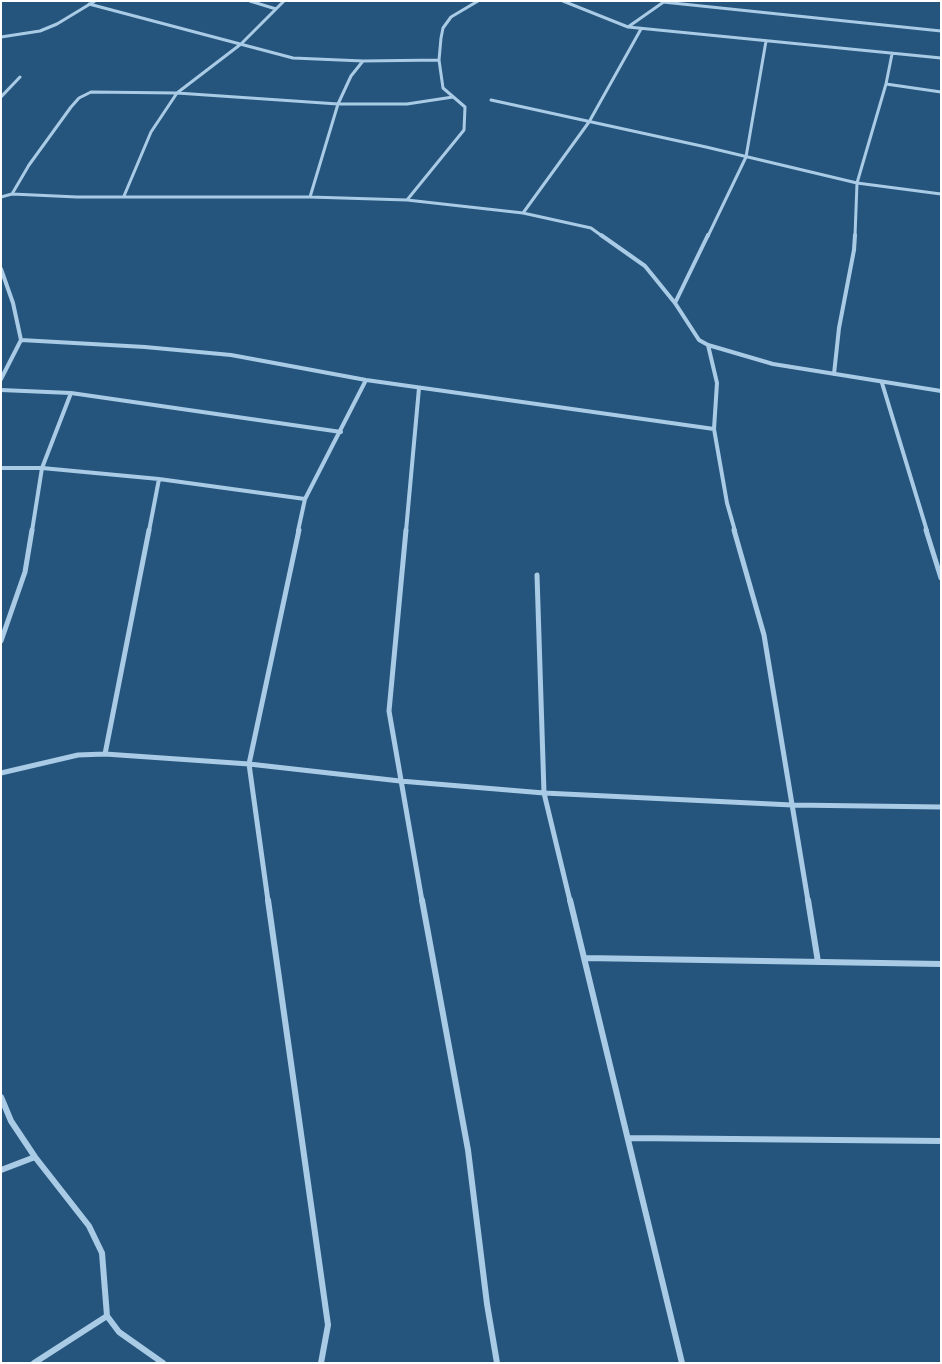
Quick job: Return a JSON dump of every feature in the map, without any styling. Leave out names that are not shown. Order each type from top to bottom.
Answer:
[{"type":"street","points":[[1,37],[40,31],[57,24],[95,1]]},
{"type":"street","points":[[250,1],[276,9]]},
{"type":"street","points":[[124,196],[151,132],[177,93],[240,44],[284,1]]},
{"type":"street","points":[[407,200],[464,130],[464,107],[443,88],[440,60],[443,28],[450,17],[478,1]]},
{"type":"street","points":[[563,1],[628,27],[641,29],[941,58]]},
{"type":"street","points":[[628,27],[664,2],[941,31]]},
{"type":"street","points":[[89,4],[293,58],[363,61],[440,60]]},
{"type":"street","points":[[523,213],[589,122],[641,29]]},
{"type":"street","points":[[675,303],[746,158],[766,42]]},
{"type":"street","points":[[834,374],[839,328],[854,250],[857,183],[886,84],[892,54]]},
{"type":"street","points":[[310,197],[338,104],[351,76],[363,61]]},
{"type":"street","points":[[1,97],[20,77]]},
{"type":"street","points":[[886,84],[941,92]]},
{"type":"street","points":[[12,194],[29,165],[71,108],[85,94],[98,91],[177,93],[338,104],[407,104],[452,97]]},
{"type":"street","points":[[491,100],[857,183],[941,194]]},
{"type":"street","points":[[1,197],[12,194],[77,197],[310,197],[407,200],[523,213],[591,228],[645,266],[675,303],[699,340],[708,345],[773,364],[941,391]]},
{"type":"street","points":[[1,269],[13,303],[21,340],[1,379]]},
{"type":"street","points":[[21,340],[145,347],[231,355],[366,380],[714,429]]},
{"type":"street","points":[[708,345],[717,383],[714,429],[727,503],[764,635],[818,962]]},
{"type":"street","points":[[321,1363],[328,1326],[249,764],[305,499],[366,380]]},
{"type":"street","points":[[882,383],[941,578]]},
{"type":"street","points":[[420,388],[389,711],[400,781],[468,1150],[486,1304],[497,1363]]},
{"type":"street","points":[[1,390],[71,393],[341,432]]},
{"type":"street","points":[[1,641],[25,572],[42,468],[71,393]]},
{"type":"street","points":[[1,468],[42,468],[159,479],[305,499]]},
{"type":"street","points":[[105,754],[159,479]]},
{"type":"street","points":[[537,575],[544,793],[682,1363]]},
{"type":"street","points":[[1,773],[78,755],[105,754],[249,764],[400,781],[544,793],[792,805],[941,807]]},
{"type":"street","points":[[584,958],[941,964]]},
{"type":"street","points":[[1,1097],[11,1121],[35,1157],[89,1226],[102,1253],[107,1316],[119,1332],[135,1345],[164,1363]]},
{"type":"street","points":[[629,1138],[941,1142]]},
{"type":"street","points":[[1,1170],[35,1157]]},
{"type":"street","points":[[34,1363],[107,1316]]}]
